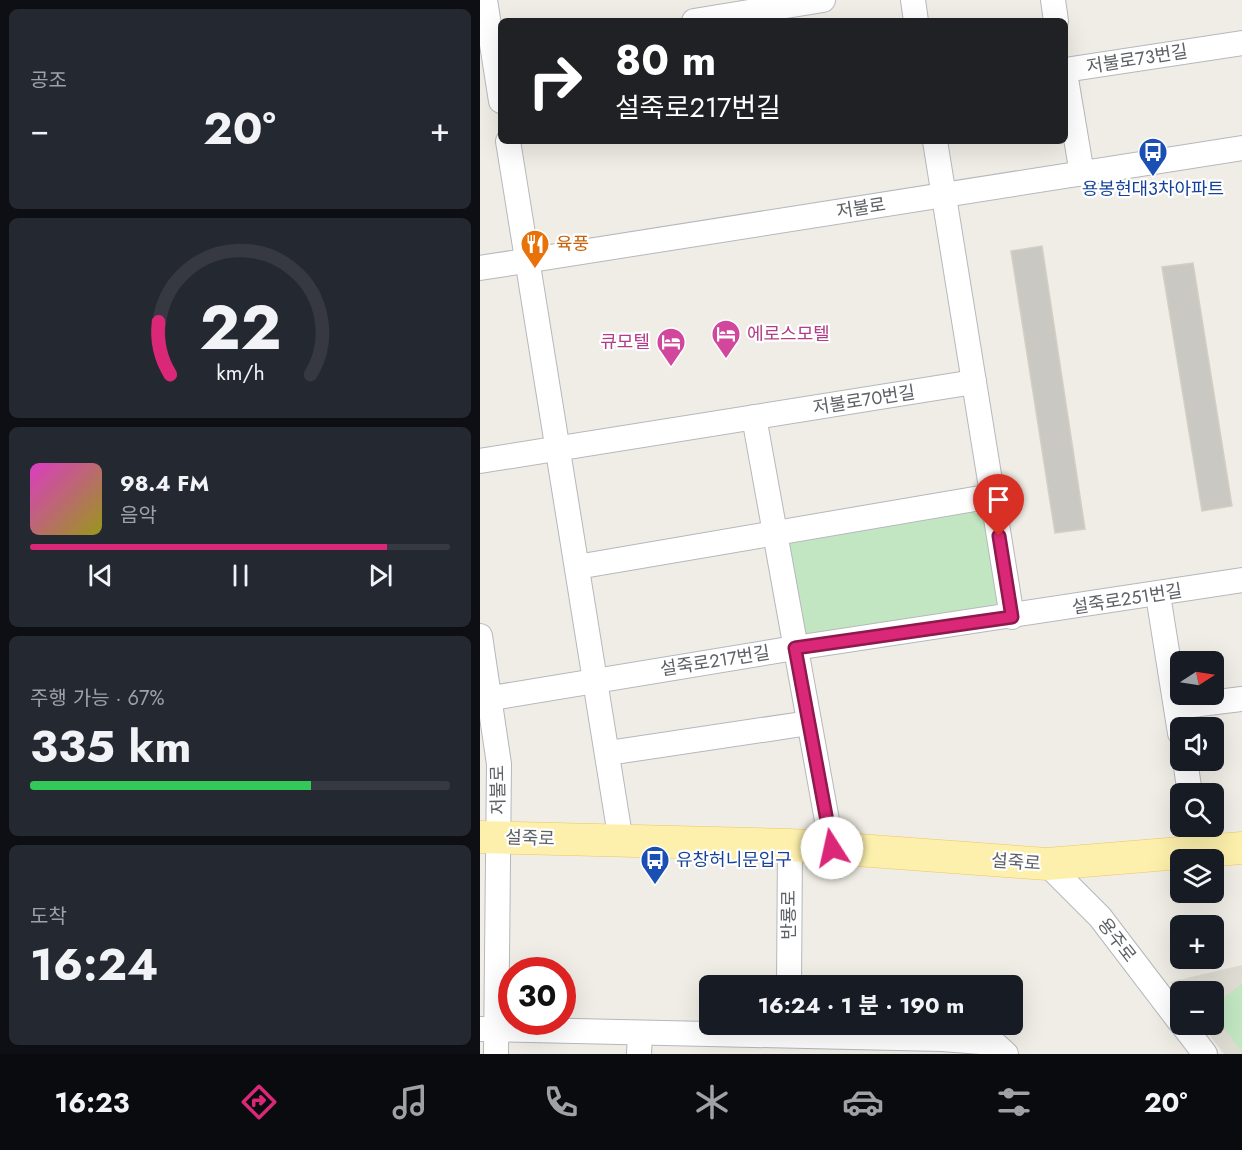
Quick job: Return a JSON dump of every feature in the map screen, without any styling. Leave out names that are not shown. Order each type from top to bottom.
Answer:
[{"type":"main road","name":"설죽로","points":[[489,837],[790,845],[1047,864],[1198,840],[1242,848]]},
{"type":"street","points":[[484,0],[498,87]]},
{"type":"street","points":[[913,0],[916,18]]},
{"type":"street","points":[[1053,0],[1056,18]]},
{"type":"street","points":[[712,18],[808,1]]},
{"type":"street","name":"저불로73번길","points":[[1068,71],[1242,43]]},
{"type":"street","name":"저불로73번길","points":[[1068,89],[1082,174]]},
{"type":"street","points":[[508,144],[621,842]]},
{"type":"street","points":[[936,144],[1012,617]]},
{"type":"street","name":"저불로","points":[[480,268],[1242,148]]},
{"type":"street","name":"저불로70번길","points":[[754,417],[974,382]]},
{"type":"street","points":[[480,461],[754,417],[832,848]]},
{"type":"street","points":[[577,567],[992,496]]},
{"type":"street","name":"설죽로251번길","points":[[1012,617],[1242,580]]},
{"type":"street","points":[[1158,595],[1177,717]]},
{"type":"street","name":"설죽로217번길","points":[[485,699],[795,648],[1012,617]]},
{"type":"street","name":"저불로","points":[[480,636],[485,699],[499,764],[489,837],[488,1029],[496,1054]]},
{"type":"street","points":[[1176,707],[1242,699]]},
{"type":"street","points":[[608,753],[809,723]]},
{"type":"street","name":"반룡로","points":[[789,975],[790,845]]},
{"type":"street","name":"용주로","points":[[1047,864],[1100,917],[1170,1009]]},
{"type":"street","points":[[488,1029],[640,1043],[789,1038],[942,1047],[994,1043],[1006,1054]]},
{"type":"street","name":"용주로","points":[[1189,1035],[1201,1053]]},
{"type":"shaded area","points":[[1242,965],[1242,1054],[1224,1054],[1210,1035],[1224,1035],[1224,981],[1174,981]]},
{"type":"green space","points":[[967,508],[989,520],[1002,598],[990,612],[815,641],[799,629],[784,549],[798,536]]},
{"type":"green space","points":[[1242,984],[1242,1053],[1224,1028],[1224,998]]},
{"type":"building","points":[[1042,246],[1085,529],[1055,533],[1011,251]]},
{"type":"building","points":[[1193,263],[1232,506],[1202,511],[1162,267]]},
{"type":"place","name":"용봉현대3차아파트","points":[[1153,178]]},
{"type":"place","name":"육풍","points":[[535,270]]},
{"type":"place","name":"에로스모텔","points":[[726,360]]},
{"type":"place","name":"큐모텔","points":[[671,368]]},
{"type":"place","name":"유창허니문입구","points":[[655,886]]},
{"type":"route","points":[[832,848],[795,648],[1012,617],[999,536]]}]
